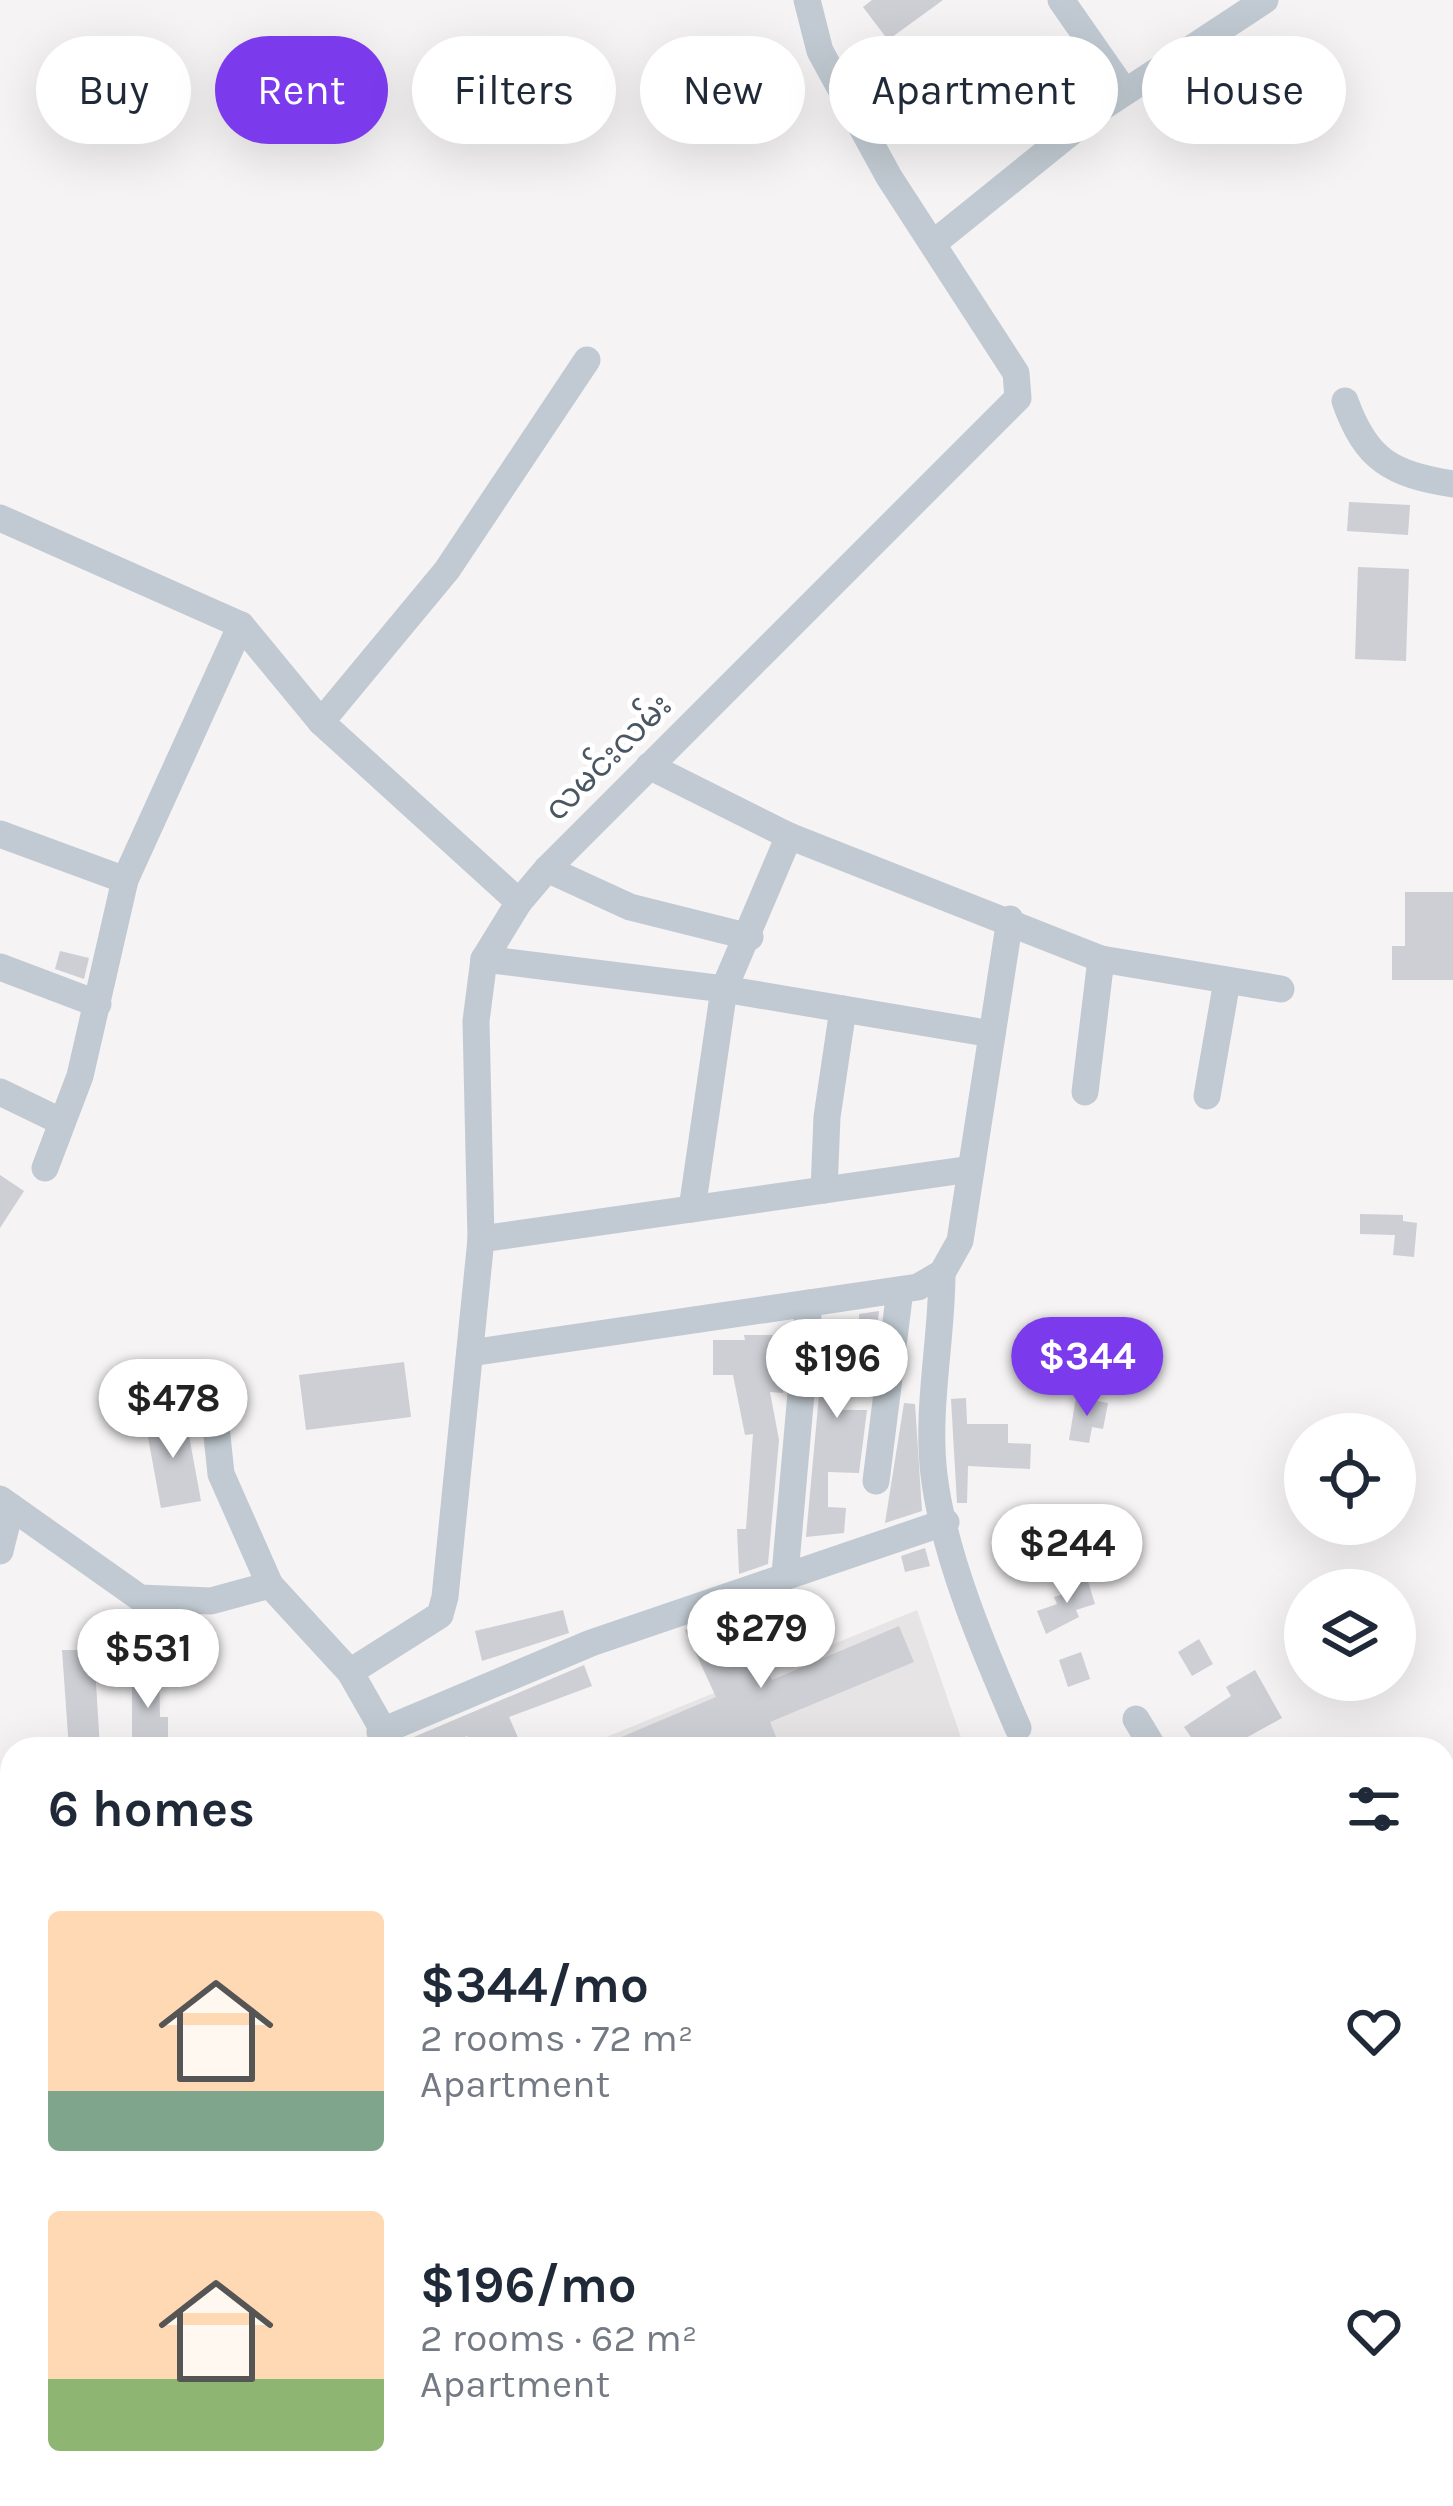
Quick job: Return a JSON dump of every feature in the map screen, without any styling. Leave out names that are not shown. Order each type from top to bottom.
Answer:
[{"type":"street","name":"လမင်းလမ်း","points":[[350,1672],[440,1615],[481,1239],[476,1021],[484,959],[519,902],[547,869],[1018,398],[1016,373],[890,177],[820,51],[808,0]]},
{"type":"street","points":[[1061,0],[1125,92]]},
{"type":"street","points":[[935,242],[1125,92],[1265,0]]},
{"type":"street","points":[[321,722],[447,570],[587,361]]},
{"type":"street","points":[[1345,401],[1359,441],[1388,466],[1453,484]]},
{"type":"street","points":[[0,518],[241,625],[321,722],[519,902]]},
{"type":"street","points":[[45,1168],[80,1076],[124,880],[241,625]]},
{"type":"street","points":[[649,766],[788,836],[1010,919],[1101,959],[1281,989]]},
{"type":"street","points":[[0,834],[124,880]]},
{"type":"street","points":[[692,1209],[724,989],[750,938],[788,836]]},
{"type":"street","points":[[547,869],[631,907],[750,938]]},
{"type":"street","points":[[1010,919],[961,1240],[942,1273],[942,1340],[932,1411],[934,1476],[946,1522],[983,1646],[1018,1728]]},
{"type":"street","points":[[484,959],[724,989],[992,1034]]},
{"type":"street","points":[[1085,1092],[1101,959]]},
{"type":"street","points":[[0,967],[98,1004]]},
{"type":"street","points":[[1207,1096],[1227,981]]},
{"type":"street","points":[[824,1190],[827,1117],[842,1009]]},
{"type":"street","points":[[0,1092],[60,1121]]},
{"type":"street","points":[[481,1239],[971,1169]]},
{"type":"street","points":[[470,1353],[900,1290],[942,1273]]},
{"type":"street","points":[[876,1481],[900,1290]]},
{"type":"street","points":[[785,1574],[809,1303]]},
{"type":"street","points":[[213,1397],[221,1474],[269,1585],[350,1672],[385,1737]]},
{"type":"street","points":[[0,1551],[5,1503],[140,1598],[211,1601],[269,1585]]},
{"type":"street","points":[[393,1737],[591,1643],[946,1522]]},
{"type":"street","points":[[1136,1719],[1147,1737]]},
{"type":"shaded area","points":[[917,1610],[961,1737],[606,1737]]},
{"type":"building","points":[[872,0],[943,0],[894,36],[885,36],[863,7]]},
{"type":"building","points":[[1349,502],[1410,505],[1408,535],[1347,531]]},
{"type":"building","points":[[1358,567],[1409,569],[1406,661],[1355,659]]},
{"type":"building","points":[[1405,892],[1453,892],[1453,980],[1392,980],[1392,946],[1405,946]]},
{"type":"building","points":[[60,951],[89,958],[84,979],[55,969]]},
{"type":"building","points":[[0,1175],[24,1191],[0,1228]]},
{"type":"building","points":[[1360,1214],[1403,1215],[1403,1221],[1417,1223],[1414,1257],[1393,1255],[1395,1235],[1360,1234]]},
{"type":"building","points":[[879,1311],[874,1353],[843,1355],[843,1367],[837,1367],[840,1410],[867,1410],[859,1473],[828,1472],[828,1507],[846,1508],[844,1533],[806,1537],[826,1319],[859,1319],[859,1314]]},
{"type":"building","points":[[744,1335],[788,1335],[783,1393],[770,1392],[779,1440],[768,1564],[739,1574],[737,1529],[746,1529],[753,1434],[745,1435],[733,1375],[713,1375],[713,1340],[745,1340]]},
{"type":"building","points":[[404,1362],[411,1417],[306,1430],[299,1375]]},
{"type":"building","points":[[1076,1397],[1108,1403],[1103,1429],[1092,1427],[1089,1443],[1069,1440]]},
{"type":"building","points":[[966,1398],[967,1424],[1008,1424],[1008,1443],[1031,1444],[1030,1469],[968,1466],[967,1503],[957,1503],[951,1399]]},
{"type":"building","points":[[904,1403],[915,1404],[922,1511],[885,1523]]},
{"type":"building","points":[[185,1414],[201,1501],[161,1508],[145,1421]]},
{"type":"building","points":[[925,1548],[930,1566],[905,1572],[901,1556]]},
{"type":"building","points":[[1087,1578],[1095,1604],[1076,1610],[1079,1617],[1046,1634],[1037,1611],[1057,1604],[1054,1597],[1073,1591],[1071,1583]]},
{"type":"building","points":[[563,1610],[569,1633],[482,1661],[475,1631]]},
{"type":"building","points":[[708,1622],[714,1637],[745,1623],[772,1680],[899,1626],[914,1662],[770,1722],[776,1737],[621,1737],[716,1697],[685,1630]]},
{"type":"building","points":[[1199,1639],[1213,1664],[1192,1676],[1178,1652]]},
{"type":"building","points":[[62,1650],[94,1650],[99,1737],[68,1737]]},
{"type":"building","points":[[1081,1652],[1090,1679],[1068,1687],[1059,1660]]},
{"type":"building","points":[[584,1665],[592,1686],[509,1717],[518,1737],[414,1737]]},
{"type":"building","points":[[159,1667],[160,1717],[168,1717],[168,1737],[132,1737],[132,1668]]},
{"type":"building","points":[[1255,1670],[1282,1718],[1248,1737],[1191,1737],[1184,1727],[1231,1696],[1226,1687]]}]
